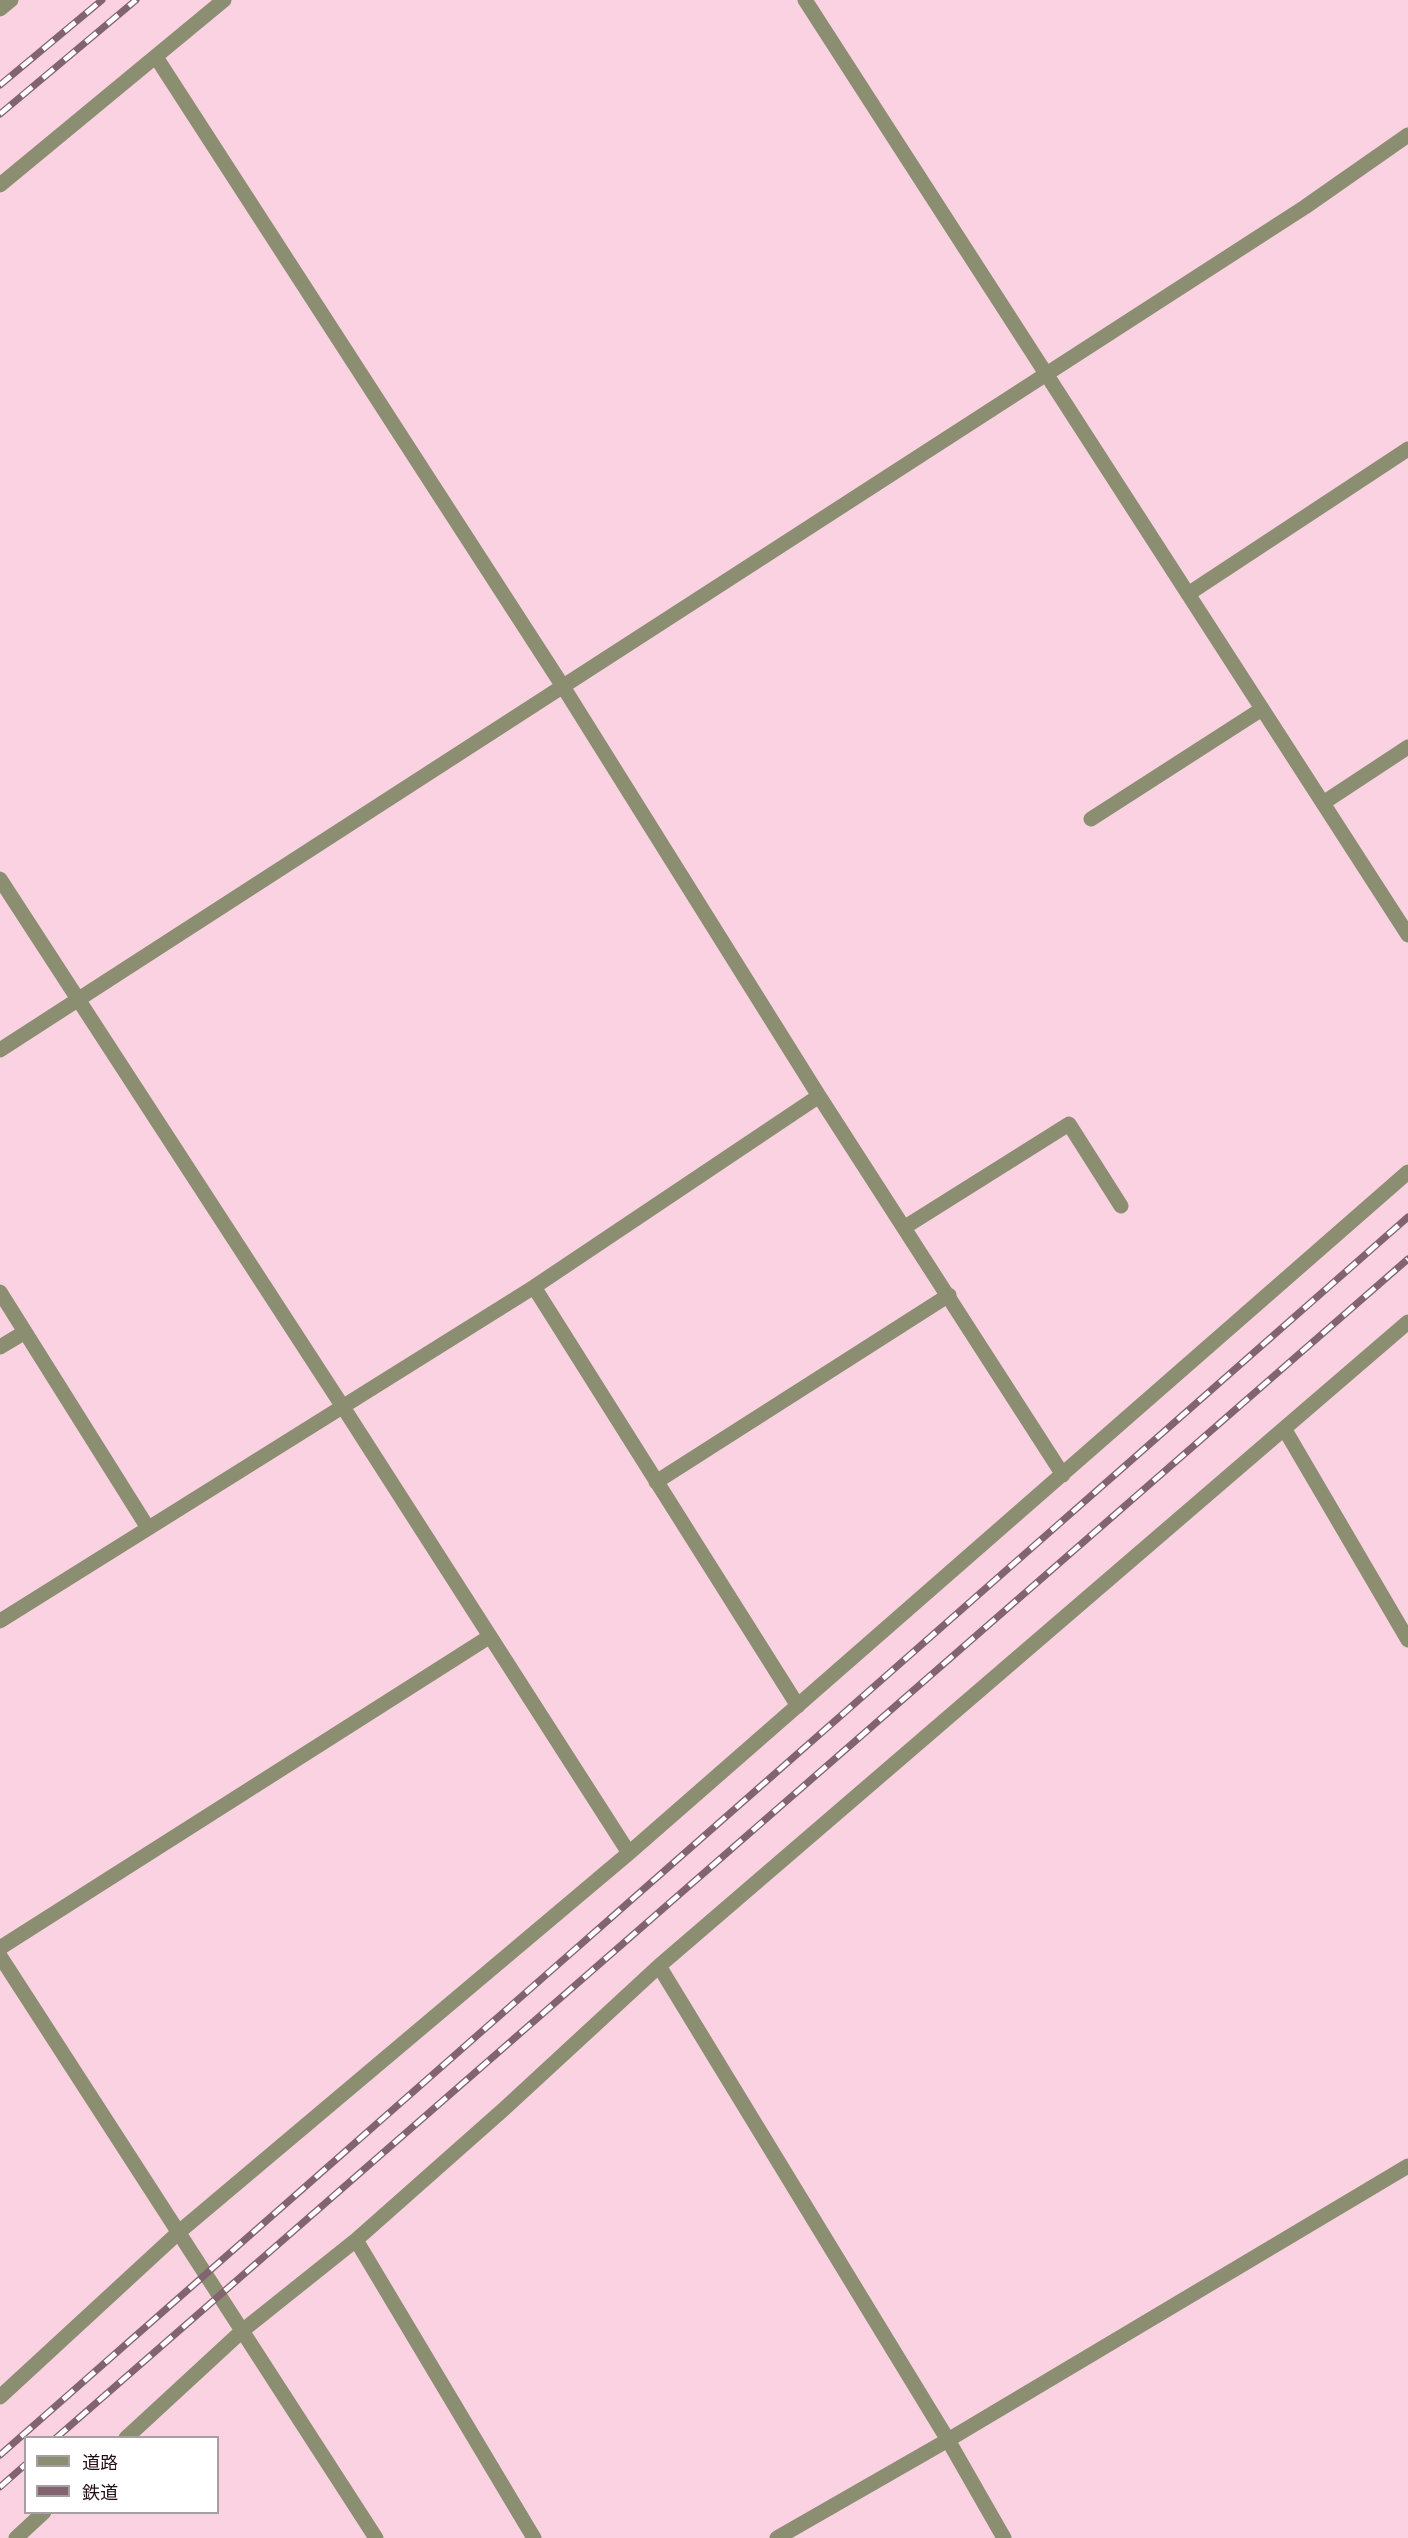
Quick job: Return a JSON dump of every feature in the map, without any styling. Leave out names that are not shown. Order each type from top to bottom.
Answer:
[{"type":"street","points":[[0,9],[11,0]]},
{"type":"street","points":[[0,185],[224,0]]},
{"type":"street","points":[[805,0],[1408,935]]},
{"type":"street","points":[[156,57],[562,686],[819,1096],[1063,1475]]},
{"type":"street","points":[[0,1050],[1045,372],[1305,207],[1408,135]]},
{"type":"street","points":[[1188,594],[1408,449]]},
{"type":"street","points":[[1091,819],[1262,709]]},
{"type":"street","points":[[1323,803],[1408,747]]},
{"type":"street","points":[[0,879],[630,1853]]},
{"type":"street","points":[[0,1621],[534,1287],[819,1096]]},
{"type":"street","points":[[905,1227],[1069,1124],[1121,1206]]},
{"type":"street","points":[[0,2397],[179,2232],[630,1853],[1408,1172]]},
{"type":"street","points":[[534,1287],[798,1706]]},
{"type":"street","points":[[0,1292],[148,1528]]},
{"type":"street","points":[[657,1482],[948,1295]]},
{"type":"street","points":[[128,2436],[242,2331],[356,2240],[504,2109],[659,1966],[1408,1322]]},
{"type":"street","points":[[0,1347],[24,1332]]},
{"type":"street","points":[[1285,1430],[1408,1640]]},
{"type":"street","points":[[0,1948],[489,1637]]},
{"type":"street","points":[[0,1956],[376,2538]]},
{"type":"street","points":[[659,1966],[948,2440],[1004,2538]]},
{"type":"street","points":[[777,2538],[948,2440],[1408,2166]]},
{"type":"street","points":[[356,2240],[527,2536]]},
{"type":"street","points":[[16,2538],[42,2514]]},
{"type":"railway","points":[[0,85],[102,0]]},
{"type":"railway","points":[[0,114],[136,0]]},
{"type":"railway","points":[[0,2455],[1408,1217]]},
{"type":"railway","points":[[58,2436],[1408,1259]]},
{"type":"railway","points":[[0,2487],[24,2466]]}]
